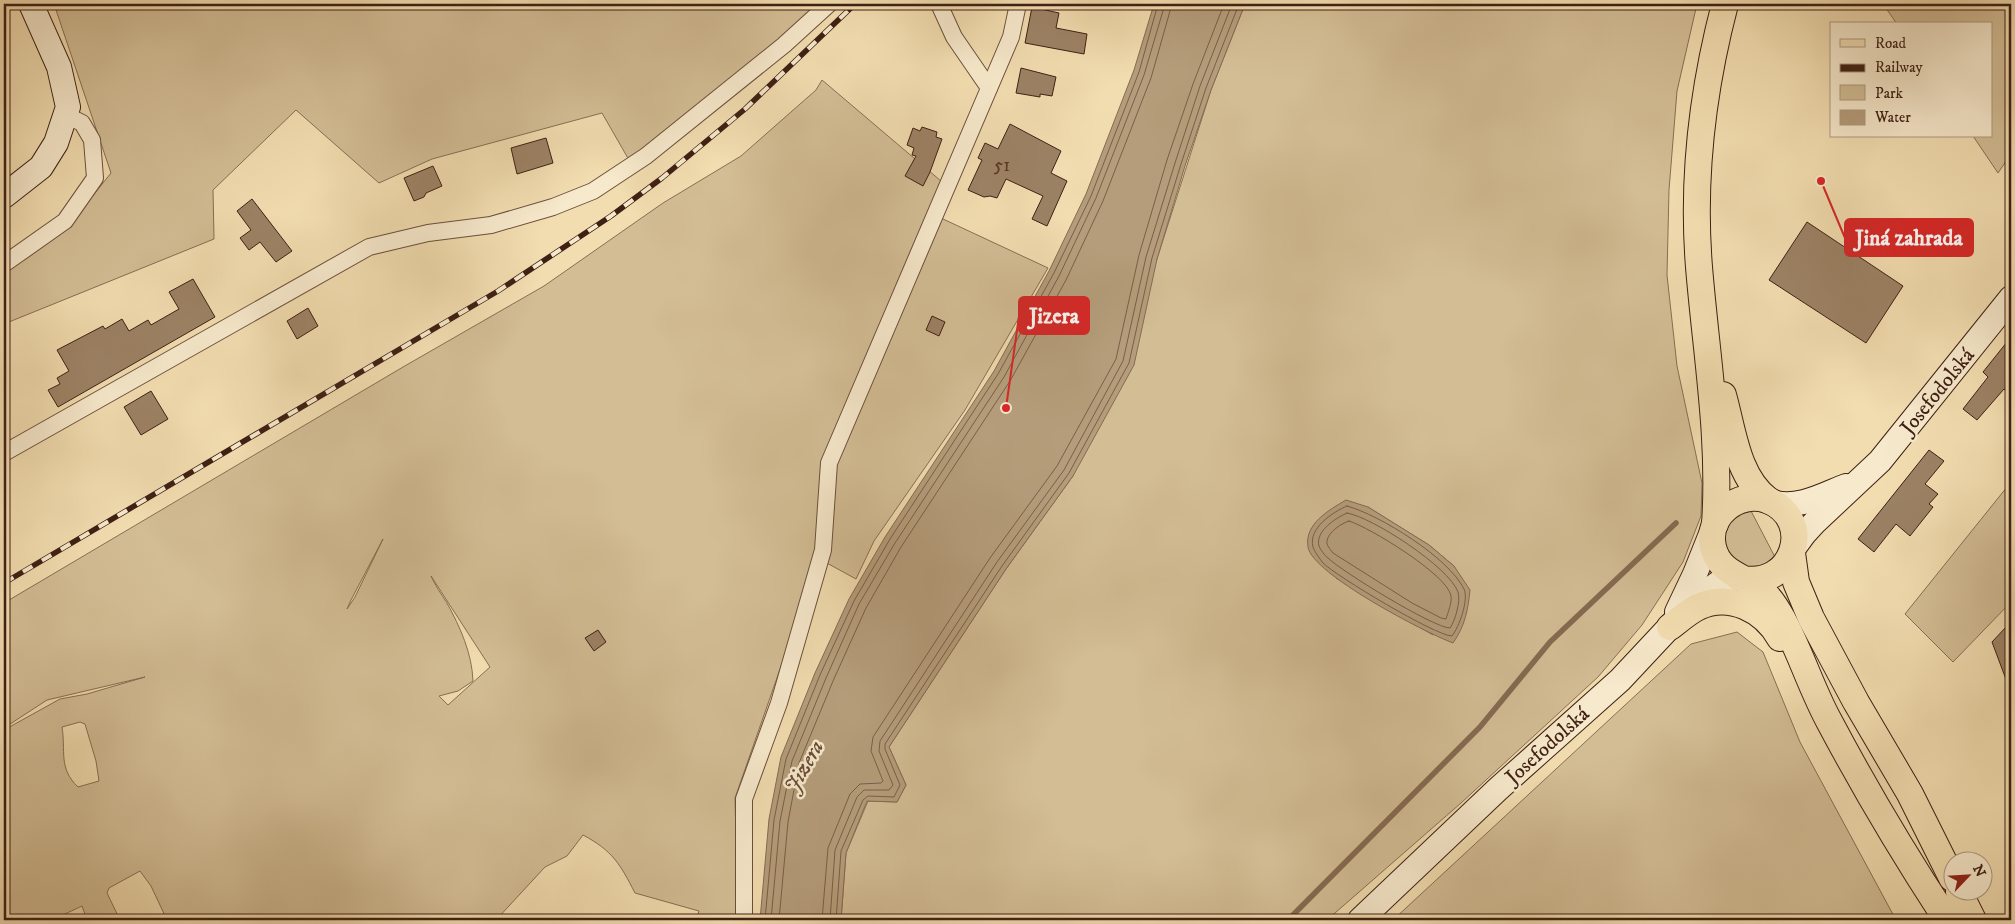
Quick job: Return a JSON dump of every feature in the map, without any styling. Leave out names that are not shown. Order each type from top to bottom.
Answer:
[{"type":"main road","points":[[4,196],[41,167],[56,143],[68,107],[59,67],[31,4]]},
{"type":"main road","points":[[1725,4],[1708,89],[1698,188],[1699,265],[1706,327],[1717,472],[1712,542],[1716,557],[1725,569],[1760,589],[1776,608],[1833,728]]},
{"type":"main road","name":"Josefodolská","points":[[1792,551],[1815,522],[1887,453],[2011,298]]},
{"type":"main road","points":[[1706,327],[1742,465],[1754,488],[1785,513],[1791,523],[1794,540],[1792,551],[1796,582],[1811,618],[1856,702],[1910,794],[1942,858]]},
{"type":"main road","name":"Josefodolská","points":[[1770,501],[1786,505],[1802,503],[1859,480]]},
{"type":"main road","points":[[1670,627],[1695,574],[1714,526],[1722,512],[1738,501],[1749,498],[1770,501]]},
{"type":"main road","points":[[1738,577],[1758,580],[1773,575],[1785,564],[1792,551]]},
{"type":"main road","name":"Josefodolská","points":[[1360,920],[1498,789],[1620,680],[1693,602],[1712,587],[1726,580],[1738,577]]},
{"type":"main road","points":[[1670,627],[1693,610],[1716,602],[1735,603],[1762,615],[1776,631],[1903,850],[1947,920]]},
{"type":"main road","points":[[1964,902],[1973,920]]},
{"type":"street","points":[[4,453],[369,246],[428,233],[491,225],[553,207],[593,191],[646,156],[784,45],[829,4]]},
{"type":"street","points":[[939,4],[954,38],[988,88]]},
{"type":"street","points":[[744,920],[744,799],[780,703],[822,550],[829,464],[1011,37],[1018,4]]},
{"type":"street","points":[[4,264],[65,221],[95,178],[92,140],[82,123],[66,115]]},
{"type":"green space","points":[[54,4],[822,4],[629,160],[602,113],[432,159],[379,183],[296,110],[213,190],[214,239],[4,324],[4,272],[67,228],[111,173]]},
{"type":"green space","points":[[1245,4],[1697,4],[1677,91],[1669,190],[1667,275],[1677,366],[1702,483],[1701,516],[1683,562],[1642,625],[1598,677],[1461,803],[1327,920],[841,920],[846,853],[868,801],[897,802],[906,785],[889,747],[1006,569],[1073,476],[1157,259],[1211,90]],"holes":[[[1368,507],[1429,545],[1454,566],[1433,635],[1336,578]]]},
{"type":"green space","points":[[1883,4],[2011,4],[2011,154],[1998,173],[1974,138],[1992,138],[1992,22],[1896,22]]},
{"type":"green space","points":[[822,80],[941,181],[928,212],[1048,268],[965,410],[874,541],[856,579],[814,556],[793,632],[735,798],[738,920],[696,920],[699,911],[635,893],[615,859],[602,847],[583,835],[567,856],[545,867],[496,920],[167,920],[151,886],[140,871],[109,888],[107,893],[120,920],[87,920],[82,906],[52,920],[4,920],[4,730],[60,699],[87,694],[145,677],[47,700],[4,728],[4,603],[403,367],[544,286],[663,203],[741,156],[816,90]],"holes":[[[383,539],[355,597],[347,609],[351,600]],[[431,576],[490,667],[448,705],[439,696],[458,691],[473,681],[468,650],[461,631]],[[80,722],[85,724],[96,761],[99,781],[78,787],[72,780],[65,766],[62,727]]]},
{"type":"green space","points":[[2011,482],[2011,602],[1953,662],[1905,614]]},
{"type":"green space","points":[[1751,511],[1776,559],[1763,569],[1739,566],[1724,547],[1726,533],[1733,519]]},
{"type":"green space","points":[[1737,632],[1763,652],[1800,742],[1896,920],[1393,920],[1691,644]]},
{"type":"water","points":[[1154,4],[1245,4],[1211,90],[1185,166],[1157,259],[1134,365],[1073,476],[1006,569],[889,747],[906,785],[897,802],[867,801],[846,853],[841,920],[760,920],[769,819],[781,757],[815,673],[849,599],[885,537],[994,371],[1049,271],[1086,194],[1134,70]]},
{"type":"water","points":[[1346,500],[1368,507],[1429,545],[1454,566],[1470,590],[1465,618],[1453,643],[1420,628],[1349,587],[1314,558],[1308,547],[1310,531],[1325,513]]},
{"type":"building","points":[[1032,7],[1059,13],[1056,28],[1087,34],[1084,54],[1025,43]]},
{"type":"building","points":[[1021,68],[1056,77],[1052,96],[1040,94],[1040,97],[1016,93]]},
{"type":"building","points":[[1010,124],[1061,151],[1051,173],[1067,181],[1047,226],[1032,219],[1043,196],[1006,179],[997,198],[984,197],[968,190],[982,160],[978,158],[985,143],[998,149]]},
{"type":"building","points":[[922,127],[937,132],[936,137],[942,139],[923,186],[905,176],[916,156],[912,155],[914,148],[907,145],[913,128],[920,131]]},
{"type":"building","points":[[546,138],[553,163],[517,174],[511,148]]},
{"type":"building","points":[[433,166],[442,186],[414,201],[404,178]]},
{"type":"building","points":[[252,199],[292,251],[276,262],[260,242],[249,250],[240,238],[251,230],[237,211]]},
{"type":"building","points":[[1807,222],[1903,286],[1866,343],[1769,280]]},
{"type":"building","points":[[193,279],[215,317],[58,407],[48,390],[60,384],[57,378],[69,371],[57,350],[103,326],[105,329],[122,319],[129,331],[148,320],[151,325],[179,309],[169,292]]},
{"type":"building","points":[[308,308],[318,326],[297,339],[287,321]]},
{"type":"building","points":[[932,316],[945,322],[939,336],[926,330]]},
{"type":"building","points":[[2011,337],[2011,395],[2004,389],[1977,420],[1963,409],[1988,377],[1983,372]]},
{"type":"building","points":[[151,391],[168,419],[141,435],[124,407]]},
{"type":"building","points":[[1929,450],[1944,461],[1925,484],[1938,494],[1929,504],[1933,507],[1910,536],[1896,524],[1874,552],[1858,539]]},
{"type":"building","points":[[2006,627],[2011,641],[2011,690],[1992,642]]},
{"type":"building","points":[[598,630],[606,642],[594,651],[585,638]]},
{"type":"waterway","points":[[1288,920],[1480,727],[1550,642],[1676,523]]},
{"type":"railway","points":[[4,583],[498,291],[611,216],[662,178],[745,109],[855,4]]},
{"type":"place","name":"Jiná zahrada","points":[[1821,181]]},
{"type":"place","name":"Jizera","points":[[1006,408]]}]
